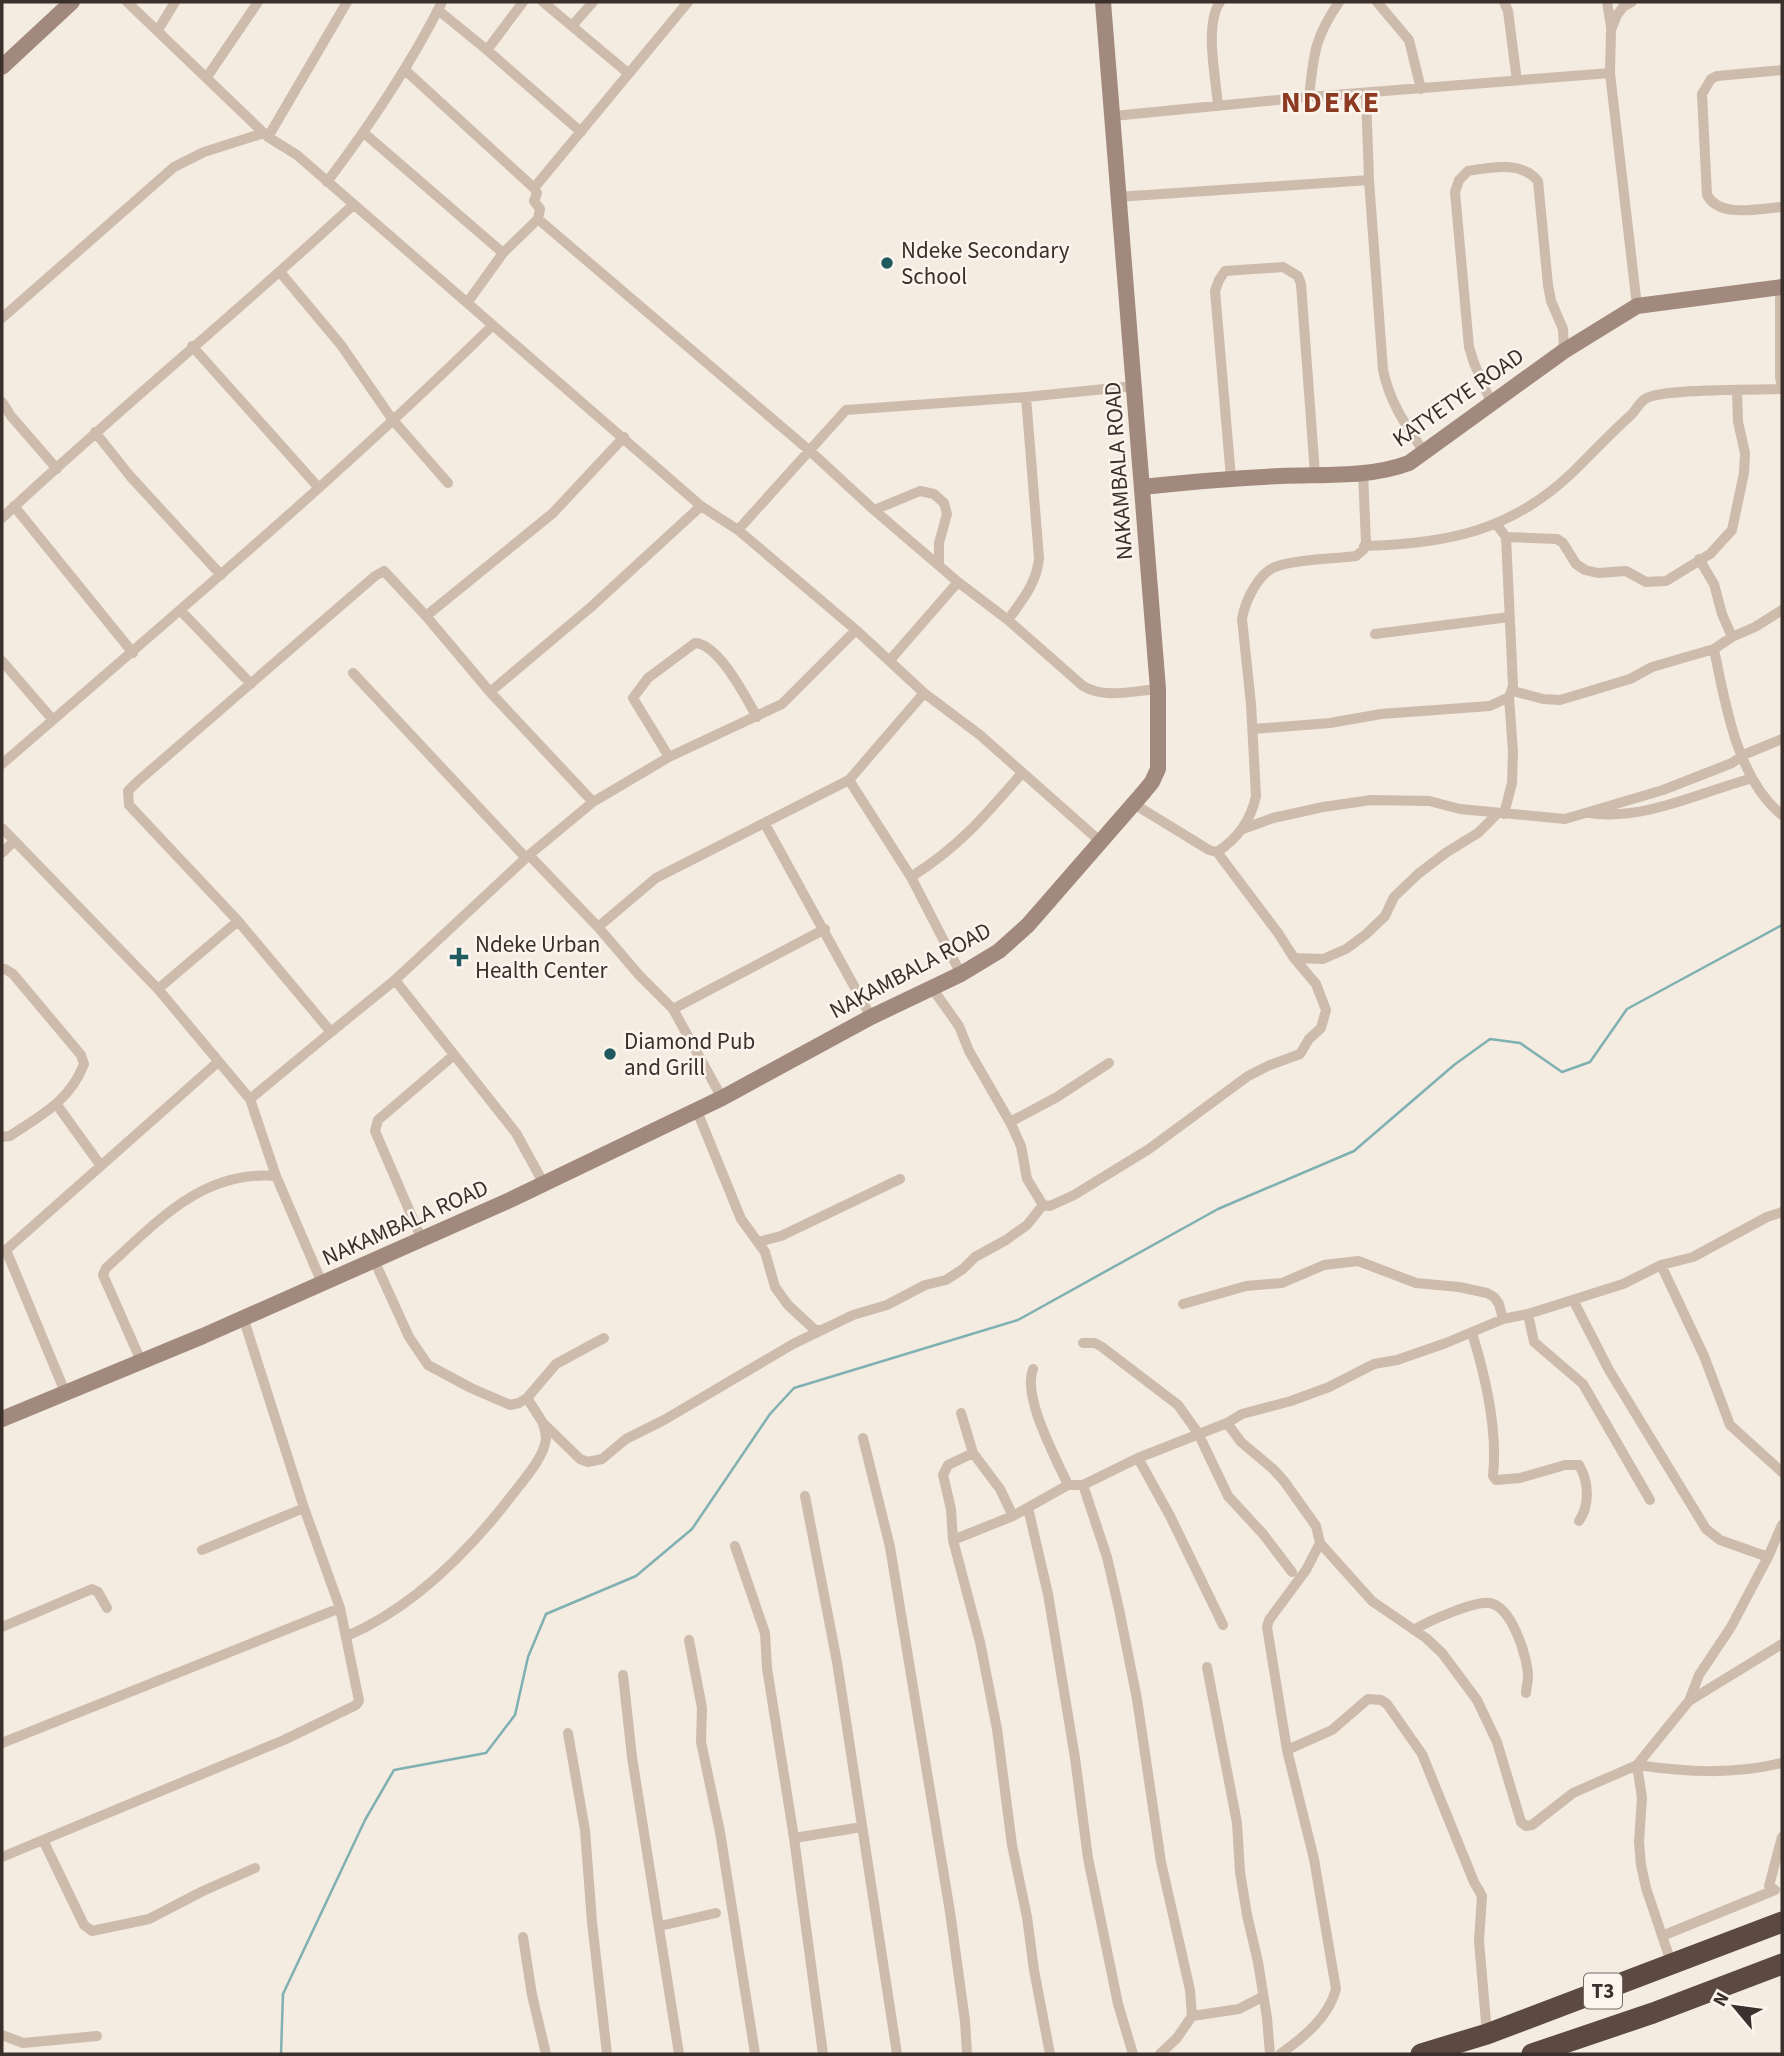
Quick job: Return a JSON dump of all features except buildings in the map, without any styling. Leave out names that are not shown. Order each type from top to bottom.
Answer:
[{"type":"highway","name":"T3","points":[[1428,2053],[1487,2034],[1782,1922]]},
{"type":"highway","name":"T3","points":[[1532,2054],[1653,2013],[1782,1964]]},
{"type":"main road","points":[[2,67],[72,2]]},
{"type":"main road","name":"NAKAMBALA ROAD","points":[[2,1419],[422,1240],[544,1185],[722,1098],[871,1017],[961,974],[999,951],[1028,925],[1102,843],[1152,782],[1158,769],[1158,689],[1103,2]]},
{"type":"main road","name":"KATYETYE ROAD","points":[[1142,487],[1231,478],[1395,468],[1409,463],[1564,351],[1637,306],[1781,287]]},
{"type":"street","points":[[127,2],[266,135],[297,155],[701,506],[738,530],[856,630],[924,693],[980,736],[1102,843]]},
{"type":"street","points":[[158,30],[175,2]]},
{"type":"street","points":[[207,77],[258,2]]},
{"type":"street","points":[[2,318],[174,167],[219,146],[266,135],[347,2]]},
{"type":"street","points":[[487,50],[523,2]]},
{"type":"street","points":[[543,2],[628,73]]},
{"type":"street","points":[[572,26],[593,2]]},
{"type":"street","points":[[534,188],[688,2]]},
{"type":"street","points":[[1218,106],[1212,26],[1215,10],[1220,2]]},
{"type":"street","points":[[1310,97],[1314,51],[1320,32],[1339,2]]},
{"type":"street","points":[[1377,2],[1409,40],[1421,89]]},
{"type":"street","points":[[1504,2],[1508,11],[1517,81]]},
{"type":"street","points":[[1607,2],[1611,30],[1610,73],[1637,306]]},
{"type":"street","points":[[1611,30],[1623,7],[1633,2]]},
{"type":"street","points":[[327,182],[364,133],[405,70],[440,6],[581,132]]},
{"type":"street","points":[[405,70],[537,193],[534,201],[540,209],[537,219],[503,253],[467,303]]},
{"type":"street","points":[[1782,78],[1782,70],[1717,76],[1705,86],[1702,94],[1707,195],[1711,202],[1726,209],[1782,207]]},
{"type":"street","points":[[1113,116],[1610,73]]},
{"type":"street","points":[[1366,94],[1369,180],[1383,370],[1388,393],[1424,452]]},
{"type":"street","points":[[364,133],[503,253]]},
{"type":"street","points":[[1492,402],[1474,363],[1467,330],[1455,192],[1459,180],[1468,171],[1521,167],[1532,172],[1538,181],[1550,301],[1563,329],[1564,351]]},
{"type":"street","points":[[1117,197],[1369,180]]},
{"type":"street","points":[[2,518],[95,432],[353,205]]},
{"type":"street","points":[[537,219],[810,451],[958,582],[1007,620],[1083,686],[1103,694],[1158,689]]},
{"type":"street","points":[[1231,478],[1215,291],[1225,271],[1283,267],[1298,276],[1301,284],[1315,474]]},
{"type":"street","points":[[280,272],[341,345],[392,419],[448,483]]},
{"type":"street","points":[[1364,547],[1441,541],[1497,524],[1547,494],[1646,398],[1665,393],[1702,390],[1782,388],[1781,287]]},
{"type":"street","points":[[2,764],[133,653],[319,488],[493,325]]},
{"type":"street","points":[[192,346],[319,488]]},
{"type":"street","points":[[738,530],[846,410],[1134,386]]},
{"type":"street","points":[[1506,537],[1558,539],[1576,564],[1585,570],[1598,573],[1626,571],[1646,582],[1666,581],[1710,554],[1732,530],[1744,473],[1745,453],[1738,422],[1737,391]]},
{"type":"street","points":[[1007,620],[1033,584],[1038,572],[1026,397]]},
{"type":"street","points":[[2,402],[57,469]]},
{"type":"street","points":[[95,432],[130,476],[221,575]]},
{"type":"street","points":[[426,616],[553,513],[624,437]]},
{"type":"street","points":[[1217,852],[1227,846],[1243,829],[1253,810],[1256,796],[1242,619],[1244,608],[1265,574],[1276,566],[1356,556],[1364,547],[1363,472]]},
{"type":"street","points":[[874,510],[920,491],[934,494],[944,503],[947,514],[939,543],[940,565]]},
{"type":"street","points":[[14,506],[133,653]]},
{"type":"street","points":[[490,692],[591,607],[701,506]]},
{"type":"street","points":[[1294,958],[1323,959],[1346,949],[1385,916],[1394,897],[1418,874],[1478,833],[1501,813],[1512,783],[1513,752],[1506,537],[1497,524]]},
{"type":"street","points":[[1699,559],[1714,584],[1721,614],[1732,637]]},
{"type":"street","points":[[331,1032],[238,922],[129,805],[128,791],[384,571],[490,692],[593,802]]},
{"type":"street","points":[[890,660],[958,582]]},
{"type":"street","points":[[1252,729],[1490,706],[1511,694],[1560,700],[1630,679],[1652,667],[1714,649],[1732,637],[1755,628],[1782,610]]},
{"type":"street","points":[[181,611],[251,684]]},
{"type":"street","points":[[1375,634],[1509,617]]},
{"type":"street","points":[[250,1099],[395,980],[528,857],[593,802],[669,757],[782,704],[856,630]]},
{"type":"street","points":[[669,757],[633,698],[648,678],[695,643],[705,646],[727,668],[757,717]]},
{"type":"street","points":[[1714,649],[1724,699],[1750,779],[1782,815]]},
{"type":"street","points":[[2,661],[53,720]]},
{"type":"street","points":[[353,673],[598,927],[639,975],[673,1009],[722,1098]]},
{"type":"street","points":[[598,927],[656,878],[849,780],[924,693]]},
{"type":"street","points":[[1243,829],[1273,818],[1371,800],[1429,800],[1460,809],[1565,819],[1663,790],[1732,763],[1743,755],[1782,739]]},
{"type":"street","points":[[911,877],[942,858],[964,838],[1022,773]]},
{"type":"street","points":[[1586,813],[1605,816],[1630,814],[1706,795],[1750,779]]},
{"type":"street","points":[[849,780],[911,877],[961,974]]},
{"type":"street","points":[[1043,1205],[1050,1206],[1074,1195],[1149,1149],[1248,1076],[1300,1054],[1309,1039],[1321,1028],[1326,1010],[1316,984],[1217,852],[1209,850],[1134,804]]},
{"type":"street","points":[[765,824],[871,1017]]},
{"type":"street","points":[[2,828],[158,989],[250,1099],[276,1176],[322,1283]]},
{"type":"street","points":[[2,853],[14,842]]},
{"type":"street","points":[[158,989],[238,922]]},
{"type":"street","points":[[673,1009],[824,929]]},
{"type":"street","points":[[2,969],[13,974],[81,1055],[84,1063],[80,1074],[57,1105],[10,1136],[2,1137]]},
{"type":"street","points":[[395,980],[516,1133],[544,1185]]},
{"type":"street","points":[[932,988],[959,1026],[969,1051],[1010,1122],[1021,1146],[1027,1179],[1043,1205]]},
{"type":"street","points":[[422,1240],[374,1131],[378,1120],[454,1055]]},
{"type":"street","points":[[65,1392],[4,1248],[218,1062]]},
{"type":"street","points":[[1010,1122],[1057,1097],[1109,1063]]},
{"type":"street","points":[[57,1105],[101,1166]]},
{"type":"street","points":[[696,1111],[741,1219],[765,1252],[775,1287],[804,1320],[816,1330],[822,1330]]},
{"type":"street","points":[[141,1360],[103,1275],[106,1268],[180,1202],[222,1181],[242,1176],[276,1176]]},
{"type":"street","points":[[758,1242],[781,1236],[900,1179]]},
{"type":"street","points":[[527,1398],[543,1423],[580,1458],[588,1462],[602,1459],[626,1439],[822,1330],[853,1315],[887,1305],[925,1284],[946,1280],[966,1267],[975,1257],[1027,1225],[1043,1205]]},
{"type":"street","points":[[953,1540],[1013,1516],[1068,1485],[1083,1485],[1138,1458],[1227,1423],[1242,1414],[1291,1401],[1329,1387],[1374,1364],[1397,1360],[1503,1319],[1528,1314],[1623,1284],[1661,1265],[1693,1257],[1767,1217],[1782,1212]]},
{"type":"street","points":[[374,1260],[409,1336],[428,1365],[510,1405],[527,1398],[547,1371],[556,1364],[604,1338]]},
{"type":"street","points":[[1183,1304],[1246,1286],[1282,1283],[1324,1265],[1358,1261],[1416,1283],[1487,1293],[1499,1304],[1503,1319]]},
{"type":"street","points":[[1661,1265],[1704,1356],[1730,1424],[1782,1472]]},
{"type":"street","points":[[1573,1300],[1605,1361],[1706,1529],[1720,1540],[1768,1557]]},
{"type":"street","points":[[1528,1314],[1534,1342],[1583,1384],[1650,1500]]},
{"type":"street","points":[[2,1857],[284,1740],[356,1705],[359,1695],[340,1608],[304,1508],[243,1317]]},
{"type":"street","points":[[1472,1333],[1487,1395],[1495,1455],[1493,1476],[1496,1480],[1520,1478],[1565,1465],[1579,1465],[1586,1486],[1587,1503],[1579,1521]]},
{"type":"street","points":[[1083,1343],[1095,1343],[1102,1347],[1178,1405],[1198,1433],[1228,1496],[1263,1534],[1292,1572]]},
{"type":"street","points":[[1033,1369],[1030,1386],[1039,1417],[1068,1485]]},
{"type":"street","points":[[961,1413],[973,1453],[1000,1489],[1013,1516]]},
{"type":"street","points":[[346,1636],[371,1625],[461,1556],[501,1510],[531,1469],[546,1437],[543,1423]]},
{"type":"street","points":[[1227,1423],[1241,1442],[1284,1481],[1316,1526],[1320,1543],[1372,1601],[1442,1653],[1477,1700],[1497,1742],[1521,1822],[1526,1826],[1532,1825],[1573,1793],[1637,1765],[1689,1701],[1699,1675],[1731,1627],[1782,1525]]},
{"type":"street","points":[[863,1438],[890,1547],[950,1912],[967,2054]]},
{"type":"street","points":[[973,1453],[948,1465],[944,1470],[953,1540],[980,1642],[997,1729],[1012,1845],[1050,2054]]},
{"type":"street","points":[[1138,1458],[1170,1516],[1223,1625]]},
{"type":"street","points":[[1083,1485],[1107,1557],[1119,1609],[1138,1699],[1161,1862],[1190,1990],[1192,2016],[1177,2038],[1160,2054]]},
{"type":"street","points":[[805,1496],[837,1662],[897,2054]]},
{"type":"street","points":[[202,1550],[304,1508]]},
{"type":"street","points":[[1028,1508],[1050,1606],[1088,1858],[1118,2004],[1133,2054]]},
{"type":"street","points":[[1280,2054],[1302,2039],[1332,2004],[1336,1989],[1314,1858],[1287,1750],[1267,1627],[1306,1570],[1320,1543]]},
{"type":"street","points":[[735,1546],[765,1633],[767,1668],[794,1838],[823,2054]]},
{"type":"street","points":[[2,1627],[92,1589],[98,1592],[107,1608]]},
{"type":"street","points":[[1414,1630],[1430,1620],[1459,1611],[1488,1603],[1496,1605],[1511,1619],[1524,1655],[1528,1677],[1526,1693]]},
{"type":"street","points":[[2,1743],[340,1608]]},
{"type":"street","points":[[689,1640],[702,1708],[701,1742],[718,1821],[755,2054]]},
{"type":"street","points":[[1689,1701],[1782,1644]]},
{"type":"street","points":[[1207,1667],[1237,1823],[1247,1915],[1267,2018],[1269,2054]]},
{"type":"street","points":[[623,1675],[632,1757],[679,2054]]},
{"type":"street","points":[[1287,1750],[1332,1730],[1368,1699],[1381,1700],[1398,1719],[1422,1754],[1482,1896],[1479,1941],[1487,2034]]},
{"type":"street","points":[[568,1733],[585,1830],[607,2054]]},
{"type":"street","points":[[1637,1765],[1690,1772],[1739,1771],[1782,1763]]},
{"type":"street","points":[[1637,1765],[1642,1798],[1639,1842],[1641,1865],[1672,1965]]},
{"type":"street","points":[[794,1838],[862,1827]]},
{"type":"street","points":[[1778,1888],[1769,1886],[1782,1837]]},
{"type":"street","points":[[43,1840],[85,1925],[92,1931],[149,1919],[255,1868]]},
{"type":"street","points":[[1662,1936],[1778,1888]]},
{"type":"street","points":[[660,1926],[716,1913]]},
{"type":"street","points":[[523,1937],[532,1995],[546,2054]]},
{"type":"street","points":[[1192,2016],[1225,2013],[1262,1997]]},
{"type":"street","points":[[2,2035],[22,2048],[96,2036]]},
{"type":"waterway","points":[[281,2054],[283,1994],[365,1820],[394,1770],[486,1753],[515,1715],[528,1657],[546,1614],[636,1576],[692,1529],[770,1414],[794,1388],[1018,1320],[1218,1209],[1354,1151],[1454,1065],[1490,1039],[1520,1043],[1562,1072],[1590,1062],[1627,1009],[1782,925]]},
{"type":"place","name":"Ndeke Secondary School","points":[[887,263]]},
{"type":"place","name":"Ndeke Urban Health Center","points":[[459,957]]},
{"type":"place","name":"Diamond Pub and Grill","points":[[610,1054]]},
{"type":"district","name":"NDEKE","points":[[1331,102]]}]
